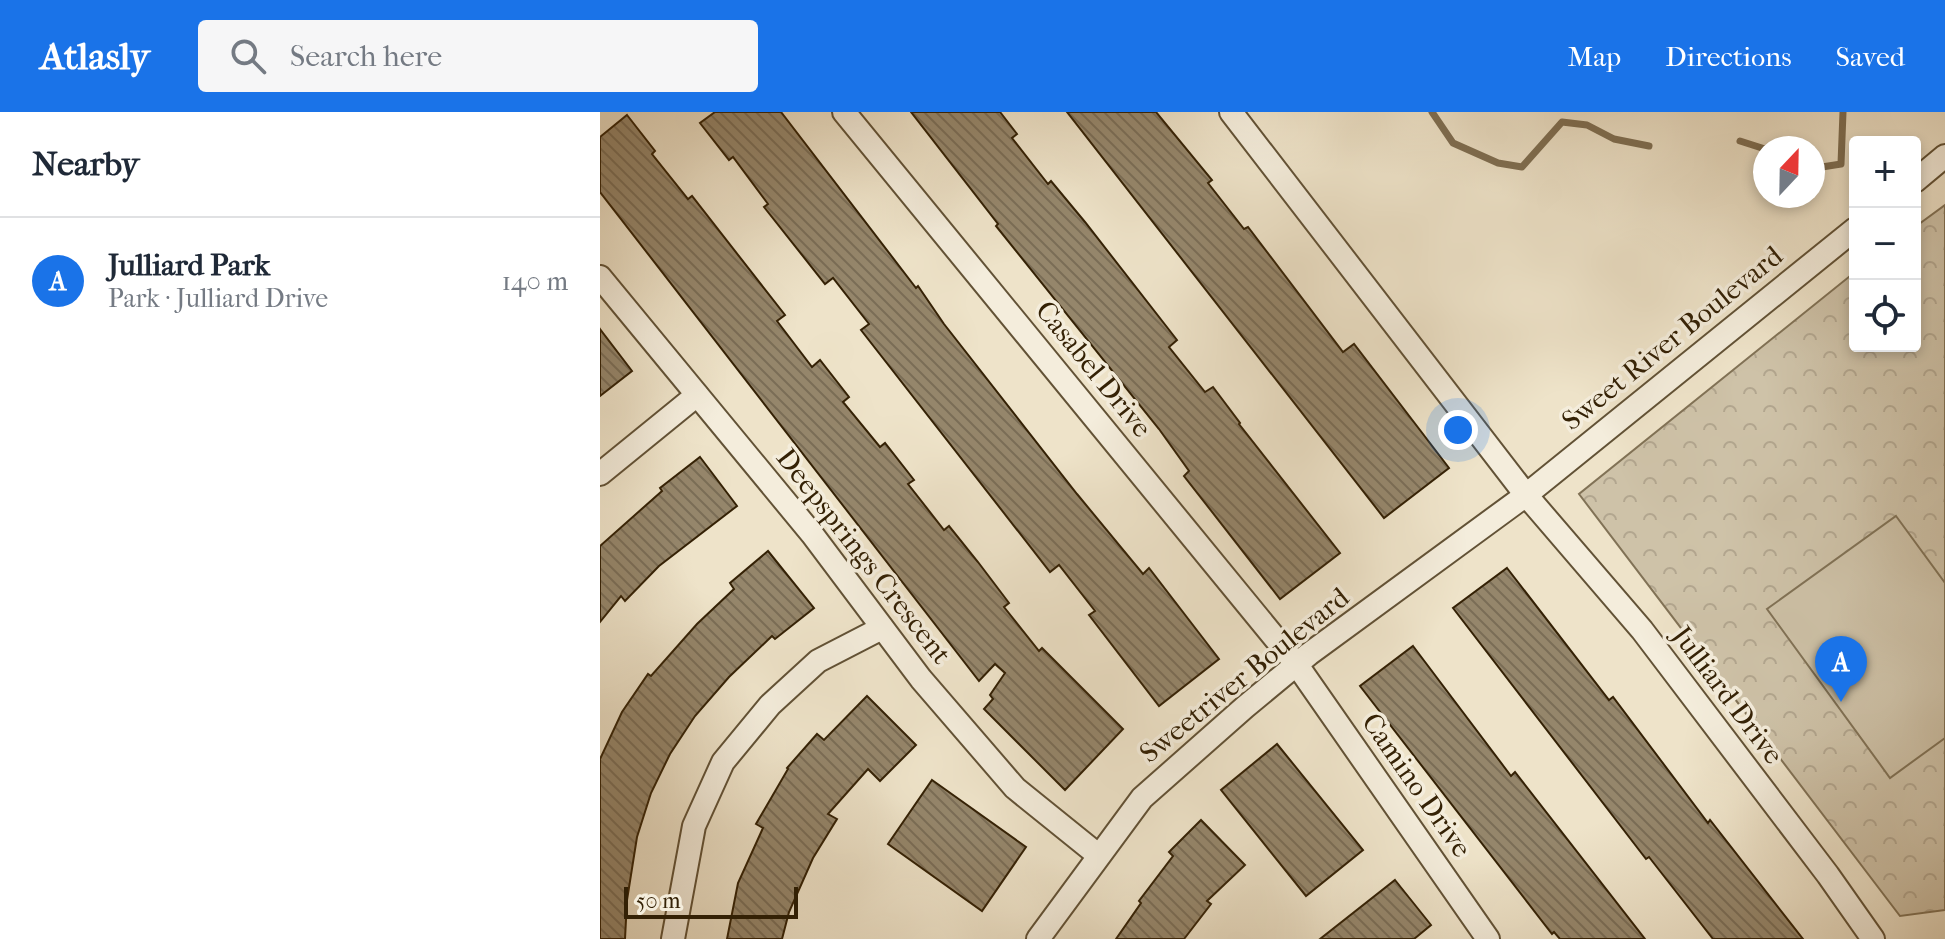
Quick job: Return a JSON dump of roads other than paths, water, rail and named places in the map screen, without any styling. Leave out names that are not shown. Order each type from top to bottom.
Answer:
[{"type":"street","name":"Casabel Drive","points":[[844,112],[1297,665]]},
{"type":"street","points":[[1231,112],[1526,495]]},
{"type":"street","points":[[1921,176],[1945,156]]},
{"type":"street","name":"Sweet River Boulevard","points":[[1526,495],[1849,234]]},
{"type":"street","name":"Deepsprings Crescent","points":[[600,277],[812,534],[921,679],[1015,788],[1098,855]]},
{"type":"street","points":[[600,474],[697,395]]},
{"type":"street","name":"Sweetriver Boulevard","points":[[1038,939],[1142,798],[1297,665],[1526,495]]},
{"type":"street","name":"Julliard Drive","points":[[1526,495],[1642,630],[1873,939]]},
{"type":"street","points":[[673,939],[694,826],[723,762],[770,705],[818,661],[882,628]]},
{"type":"street","name":"Camino Drive","points":[[1297,665],[1488,939]]},
{"type":"waterway","points":[[1432,112],[1453,143],[1498,163],[1522,167],[1562,122],[1587,125],[1614,139],[1649,146]]},
{"type":"waterway","points":[[1825,167],[1841,164],[1843,112]]},
{"type":"waterway","points":[[1740,141],[1753,145]]},
{"type":"place","name":"Julliard Park","points":[[1841,702]]}]
